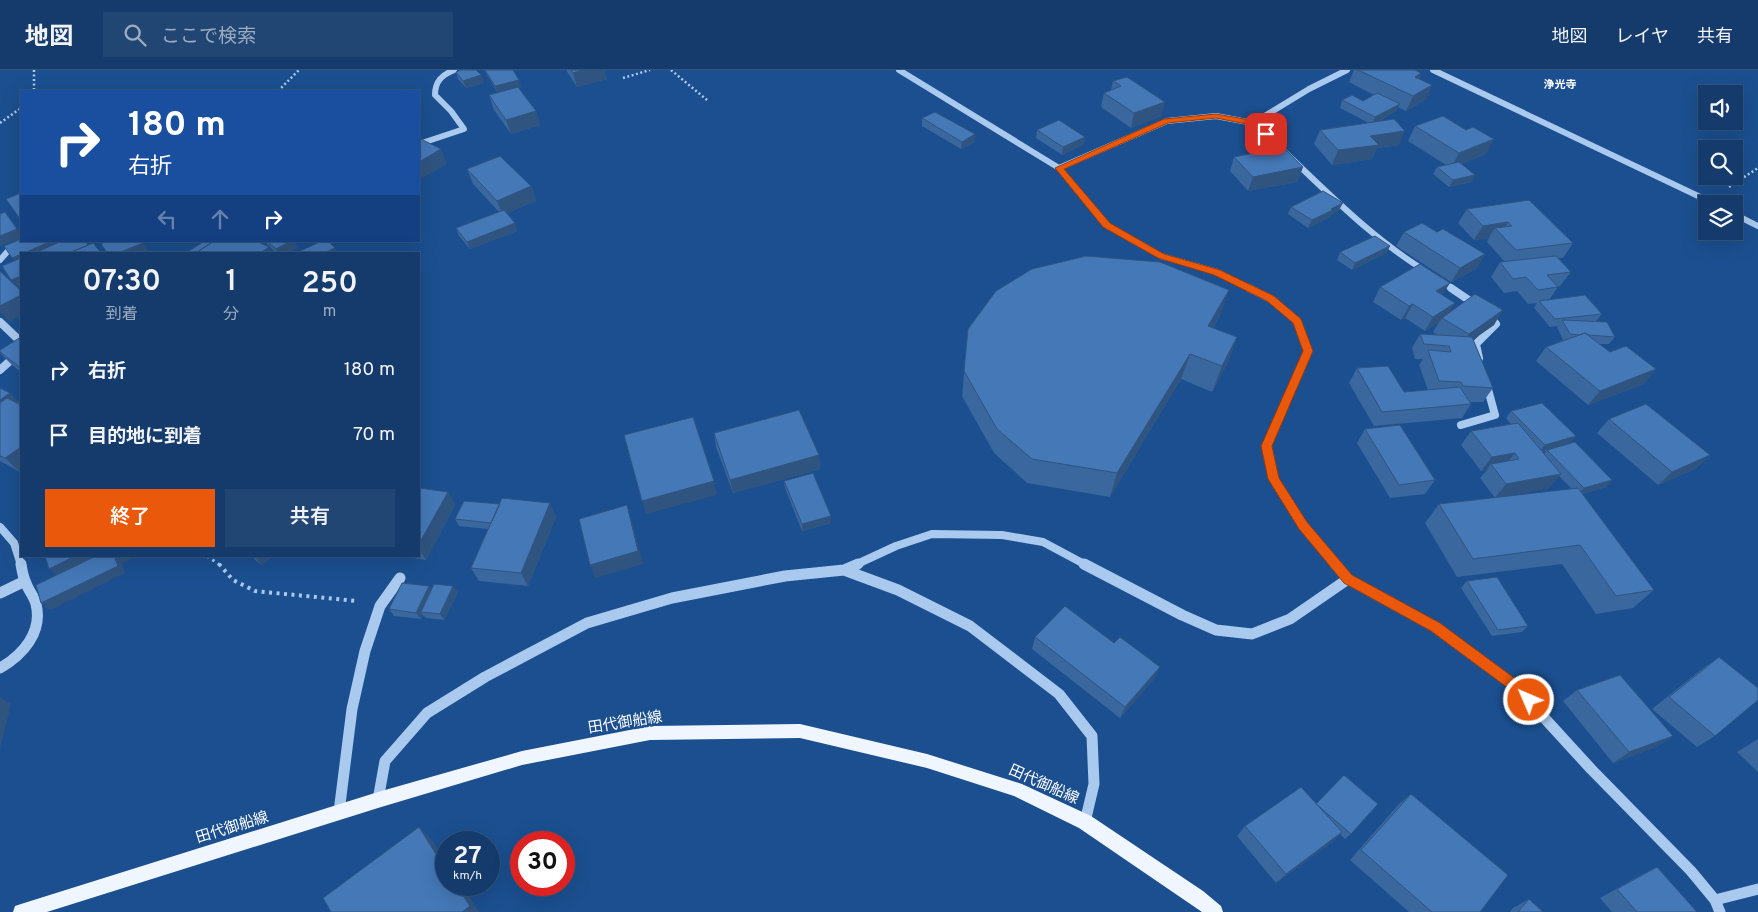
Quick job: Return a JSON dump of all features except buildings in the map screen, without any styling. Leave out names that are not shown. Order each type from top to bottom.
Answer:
[{"type":"main road","name":"田代御船線","points":[[21,912],[378,800],[522,758],[650,734],[800,731],[927,761],[1017,789],[1085,822],[1197,897],[1215,912]]},
{"type":"street","points":[[420,144],[464,129],[451,111],[435,95],[434,86],[437,79],[454,70]]},
{"type":"street","points":[[898,70],[1059,168],[1106,225],[1161,256],[1217,272],[1271,299],[1297,321],[1308,351],[1267,446],[1274,479],[1303,526],[1348,579],[1435,627],[1516,687],[1591,769],[1691,871],[1715,900],[1720,912]]},
{"type":"street","points":[[1253,123],[1308,89],[1347,70]]},
{"type":"street","points":[[1433,70],[1698,195]]},
{"type":"street","points":[[1059,168],[1167,121],[1216,116],[1253,123],[1279,145],[1354,220],[1410,263],[1437,278],[1484,310],[1496,324],[1476,344],[1480,362]]},
{"type":"street","points":[[1743,218],[1758,226]]},
{"type":"street","points":[[0,260],[8,251],[22,242]]},
{"type":"street","points":[[0,322],[20,341]]},
{"type":"street","points":[[0,370],[20,352]]},
{"type":"street","points":[[1461,424],[1495,415],[1483,371]]},
{"type":"street","points":[[0,527],[7,532],[16,545],[24,580],[36,607],[37,627],[21,654],[0,668]]},
{"type":"street","points":[[378,800],[385,761],[427,713],[485,677],[587,623],[672,598],[785,576],[844,570],[896,546],[932,534],[969,533],[1002,535],[1042,542],[1182,615],[1216,630],[1252,634],[1290,619],[1348,579]]},
{"type":"street","points":[[844,570],[898,590],[970,626],[1059,694],[1092,736],[1094,784],[1085,822]]},
{"type":"street","points":[[339,812],[352,709],[365,650],[380,606],[400,578]]},
{"type":"street","points":[[0,593],[24,580]]},
{"type":"street","points":[[1715,900],[1758,889]]},
{"type":"path","points":[[34,70],[34,90]]},
{"type":"path","points":[[279,90],[299,70]]},
{"type":"path","points":[[623,78],[650,70]]},
{"type":"path","points":[[671,70],[707,100]]},
{"type":"path","points":[[0,123],[20,109]]},
{"type":"path","points":[[1721,195],[1758,168]]},
{"type":"path","points":[[209,557],[217,561],[233,580],[255,592],[329,597],[380,606]]},
{"type":"district","name":"浄光寺","points":[[1560,84]]},
{"type":"route","points":[[1266,134],[1253,123],[1216,116],[1167,121],[1059,168],[1106,225],[1161,256],[1217,272],[1271,299],[1297,321],[1308,351],[1267,446],[1274,479],[1303,526],[1348,579],[1435,627],[1516,687],[1529,700]]}]
